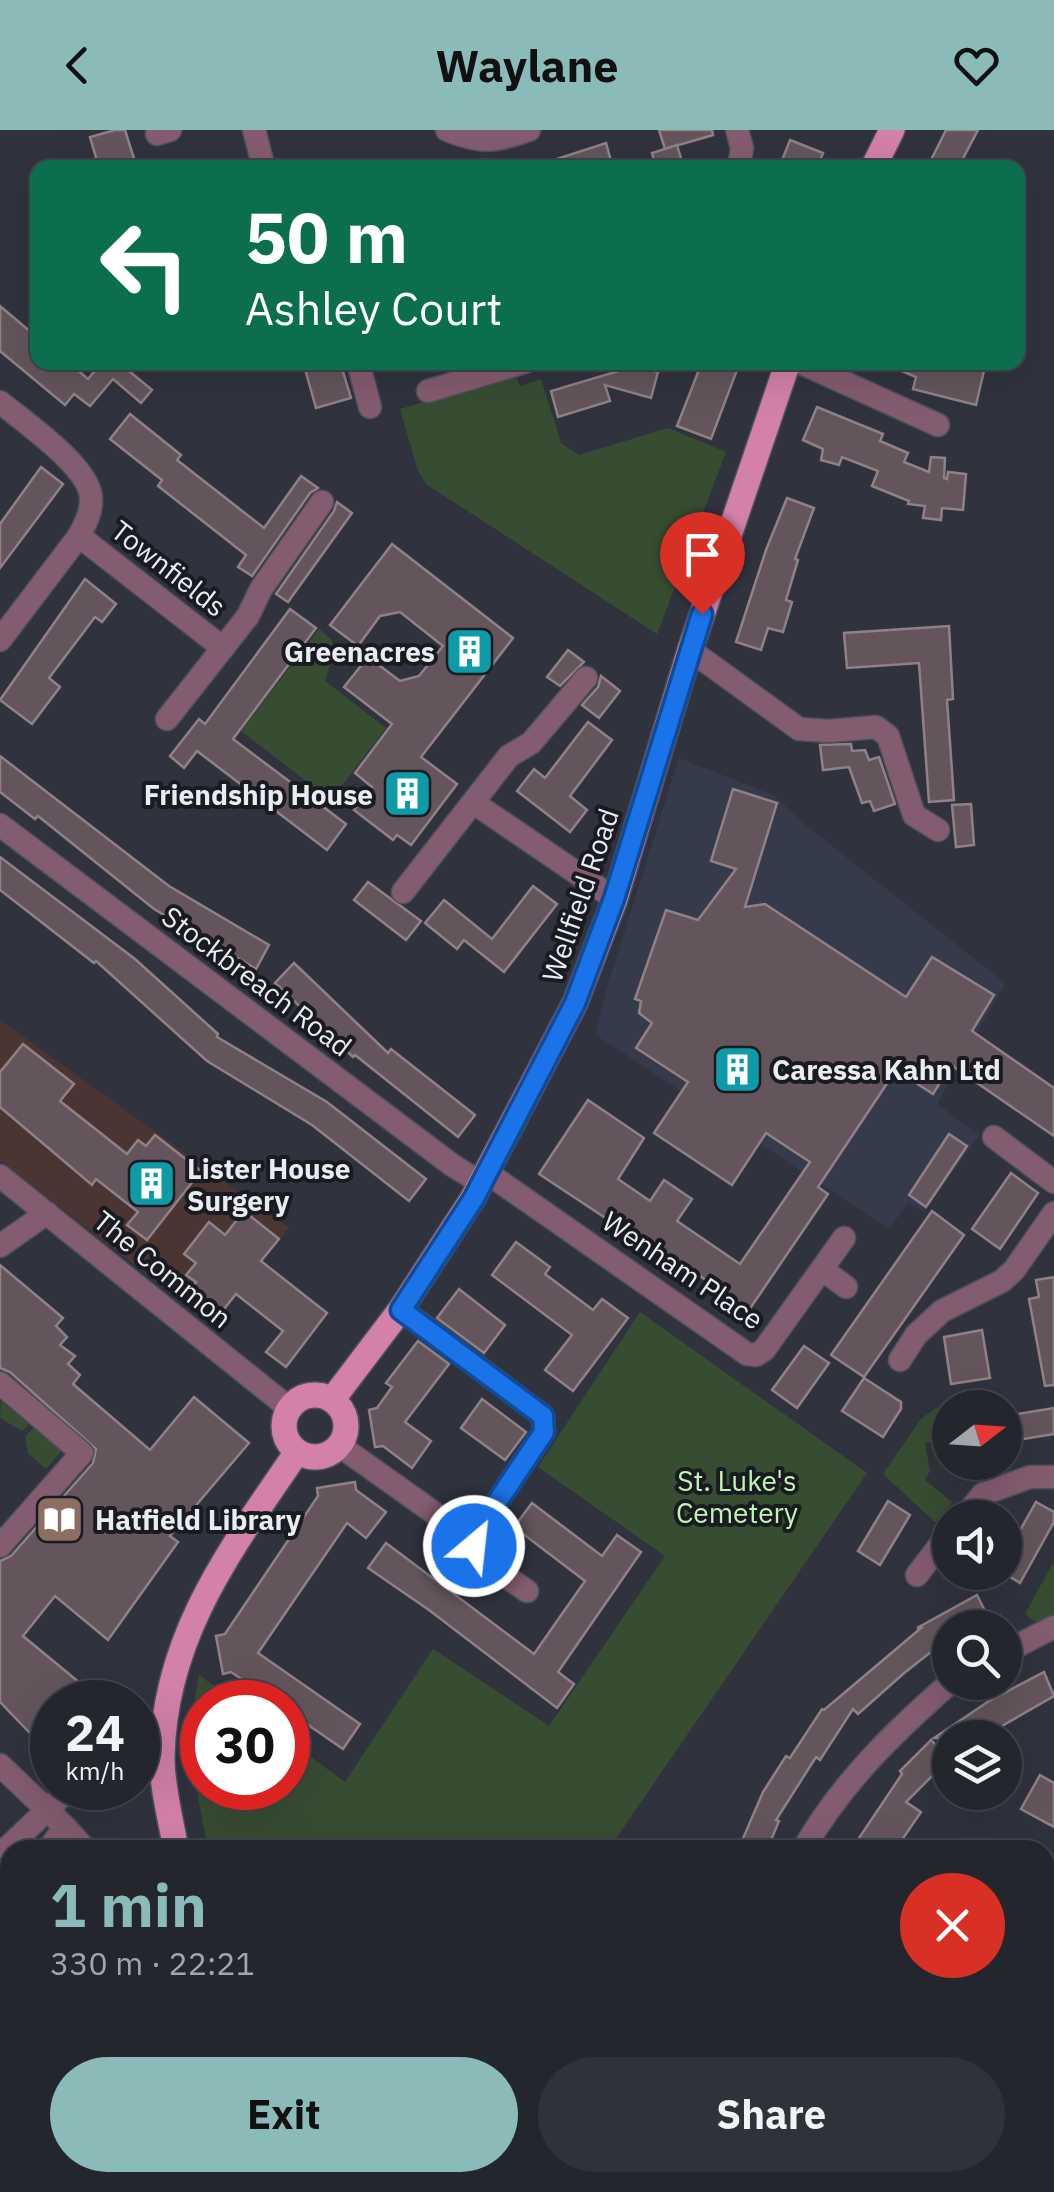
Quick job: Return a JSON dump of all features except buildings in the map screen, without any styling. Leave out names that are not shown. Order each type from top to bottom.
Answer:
[{"type":"main road","points":[[877,160],[892,130]]},
{"type":"main road","name":"Wellfield Road","points":[[332,1400],[401,1310],[484,1177],[575,1003],[614,899],[690,650],[785,370]]},
{"type":"main road","points":[[316,1395],[332,1400],[344,1413],[346,1433],[340,1446],[328,1455],[308,1457],[297,1452],[286,1440],[283,1424],[290,1408],[302,1398],[316,1395]]},
{"type":"main road","points":[[174,1840],[162,1763],[165,1708],[177,1659],[203,1596],[297,1452]]},
{"type":"street","points":[[254,130],[262,160]]},
{"type":"street","points":[[447,130],[471,140],[498,141],[529,130]]},
{"type":"street","points":[[737,130],[742,148],[740,160]]},
{"type":"street","points":[[360,370],[370,407]]},
{"type":"street","points":[[428,391],[498,370]]},
{"type":"street","points":[[817,370],[938,425]]},
{"type":"street","points":[[0,402],[78,469],[88,484],[92,501],[78,536],[0,640]]},
{"type":"street","name":"Townfields","points":[[167,719],[248,616],[261,590],[322,502]]},
{"type":"street","name":"Townfields","points":[[78,536],[222,648]]},
{"type":"street","points":[[690,650],[799,728],[876,728],[888,736],[914,815],[938,830]]},
{"type":"street","points":[[403,892],[509,756],[532,743],[586,678]]},
{"type":"street","points":[[474,803],[614,899]]},
{"type":"street","name":"Stockbreach Road","points":[[0,825],[452,1165],[484,1177]]},
{"type":"street","points":[[994,1136],[1054,1182]]},
{"type":"street","name":"The Common","points":[[0,1176],[290,1408]]},
{"type":"street","name":"Wenham Place","points":[[484,1177],[747,1354],[756,1355],[764,1350],[844,1238]]},
{"type":"street","points":[[0,1246],[46,1213]]},
{"type":"street","points":[[900,1360],[916,1335],[942,1311],[1002,1281],[1048,1238],[1054,1213]]},
{"type":"street","points":[[822,1270],[846,1288]]},
{"type":"street","points":[[401,1310],[543,1416],[544,1432],[477,1532],[474,1546],[481,1559],[527,1592]]},
{"type":"street","points":[[0,1383],[82,1453],[0,1546]]},
{"type":"street","points":[[340,1446],[451,1525]]},
{"type":"street","points":[[978,1500],[983,1494],[1030,1477],[1054,1476]]},
{"type":"street","points":[[916,1575],[932,1555]]},
{"type":"street","points":[[1022,1643],[1054,1626]]},
{"type":"street","points":[[809,1840],[824,1814],[871,1756],[932,1700]]},
{"type":"street","points":[[0,1765],[76,1840]]},
{"type":"street","points":[[51,1840],[60,1810]]},
{"type":"street","points":[[23,1840],[56,1819]]},
{"type":"shaded area","points":[[679,758],[773,795],[1005,983],[937,1104],[979,1135],[924,1212],[908,1203],[889,1229],[596,1035],[605,994]]},
{"type":"shaded area","points":[[0,1020],[289,1228],[213,1325],[0,1161]]},
{"type":"green space","points":[[516,376],[520,386],[541,379],[561,443],[579,455],[668,428],[726,452],[657,634],[426,484],[417,468],[400,409]]},
{"type":"green space","points":[[319,629],[332,640],[333,655],[325,681],[386,728],[331,800],[241,731]]},
{"type":"green space","name":"St. Luke's Cemetery","points":[[640,1312],[867,1473],[615,1840],[206,1840],[201,1810],[310,1810],[310,1756],[345,1782],[433,1649],[549,1726],[665,1556],[538,1467]]},
{"type":"green space","points":[[1,1401],[29,1424],[22,1431],[0,1418]]},
{"type":"green space","points":[[932,1411],[932,1442],[925,1443],[930,1471],[925,1480],[950,1500],[932,1500],[932,1519],[883,1474],[921,1419]]},
{"type":"green space","points":[[37,1425],[64,1448],[46,1469],[28,1453],[25,1436]]},
{"type":"green space","points":[[1054,1561],[1054,1615],[1035,1622],[1025,1614]]},
{"type":"place","name":"Greenacres","points":[[470,651]]},
{"type":"place","name":"Friendship House","points":[[408,794]]},
{"type":"place","name":"Caressa Kahn Ltd","points":[[737,1069]]},
{"type":"place","name":"Lister House Surgery","points":[[152,1184]]},
{"type":"place","name":"Hatfield Library","points":[[60,1519]]},
{"type":"route","points":[[474,1546],[477,1532],[544,1432],[543,1416],[401,1310],[474,1198],[575,1003],[614,899],[702,614]]}]
